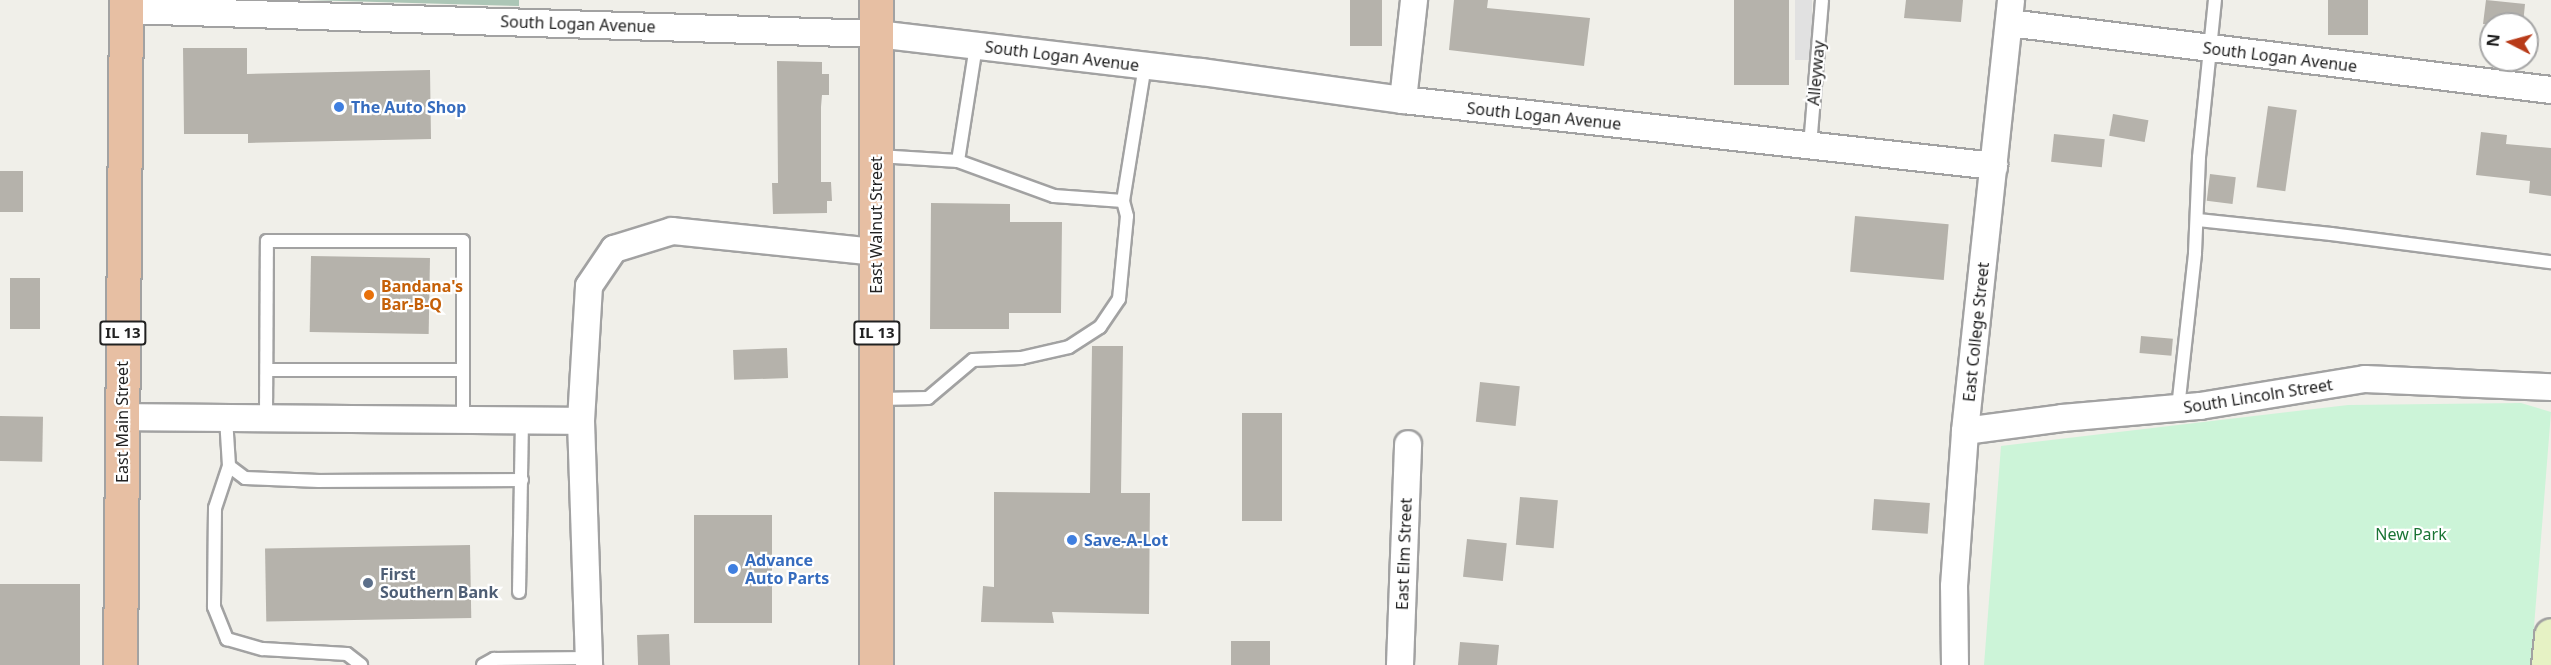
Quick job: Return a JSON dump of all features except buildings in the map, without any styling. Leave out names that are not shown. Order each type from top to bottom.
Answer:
[{"type":"highway","name":"East Walnut Street","points":[[876,0],[876,665]]},
{"type":"highway","name":"East Main Street","points":[[120,665],[126,5]]},
{"type":"street","points":[[1403,100],[1414,0]]},
{"type":"street","name":"South Logan Avenue","points":[[126,5],[876,34],[1145,65],[1403,100],[1994,166]]},
{"type":"street","name":"South Logan Avenue","points":[[2010,11],[2211,48],[2551,90]]},
{"type":"street","name":"East College Street","points":[[1955,665],[1954,586],[1965,431],[2010,11]]},
{"type":"street","points":[[589,661],[581,421],[589,286],[614,249],[672,231],[876,252]]},
{"type":"street","name":"South Lincoln Street","points":[[1965,431],[2062,418],[2178,408],[2366,379],[2551,387]]},
{"type":"street","points":[[122,417],[581,421]]},
{"type":"street","name":"East Elm Street","points":[[1400,665],[1408,444]]},
{"type":"lane","name":"Alleyway","points":[[1810,146],[1822,0]]},
{"type":"lane","points":[[2178,408],[2198,220],[2199,157],[2215,0]]},
{"type":"lane","points":[[958,161],[976,46]]},
{"type":"lane","points":[[877,399],[928,398],[973,360],[1021,358],[1069,347],[1100,327],[1119,299],[1127,216],[1123,201],[1145,65]]},
{"type":"lane","points":[[876,156],[916,156],[958,161],[1054,196],[1123,201]]},
{"type":"lane","points":[[2198,220],[2331,234],[2551,262]]},
{"type":"lane","points":[[266,418],[267,241],[463,241],[464,420]]},
{"type":"lane","points":[[267,370],[463,370]]},
{"type":"lane","points":[[226,418],[229,466],[215,508],[214,607],[227,639],[263,649],[347,654],[361,665]]},
{"type":"lane","points":[[519,592],[522,422]]},
{"type":"lane","points":[[229,466],[245,478],[319,481],[522,480]]},
{"type":"lane","points":[[483,665],[494,659],[589,661]]},
{"type":"green space","points":[[306,0],[519,0],[519,6]]},
{"type":"green space","name":"New Park","points":[[2521,403],[2551,412],[2531,665],[1984,665],[2001,446],[2348,405]]},
{"type":"shaded area","points":[[1795,0],[1812,0],[1812,60],[1795,60]]},
{"type":"place","name":"The Auto Shop","points":[[339,107]]},
{"type":"place","name":"Bandana's Bar-B-Q","points":[[369,295]]},
{"type":"place","name":"Save-A-Lot","points":[[1072,540]]},
{"type":"place","name":"Advance Auto Parts","points":[[733,569]]},
{"type":"place","name":"First Southern Bank","points":[[368,583]]}]
